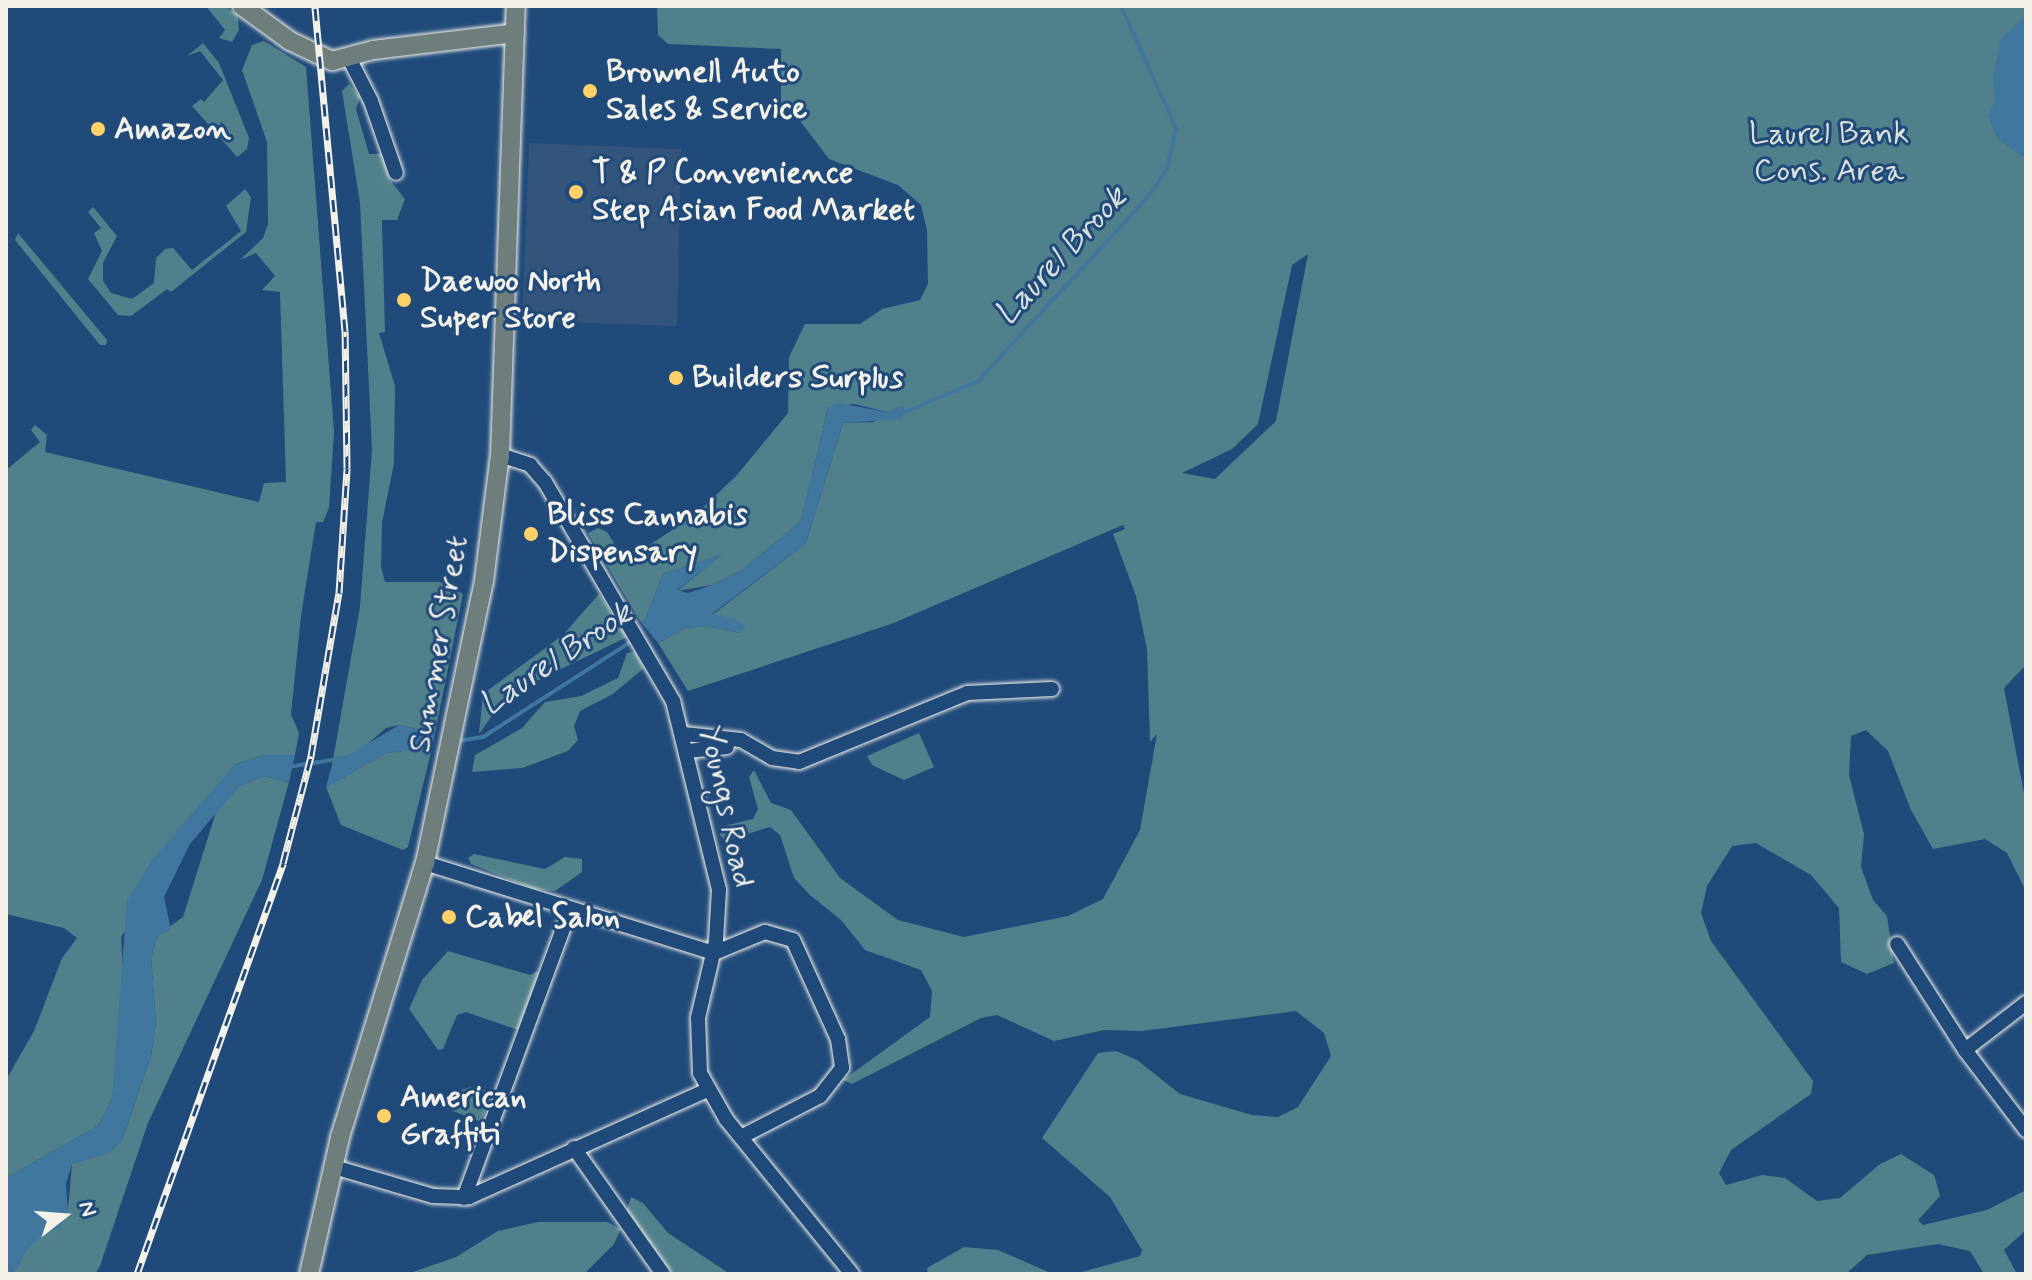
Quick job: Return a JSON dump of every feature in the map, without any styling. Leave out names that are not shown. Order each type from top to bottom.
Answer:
[{"type":"main road","points":[[242,6],[327,60],[349,58],[373,50],[515,33]]},
{"type":"main road","name":"Summer Street","points":[[309,1274],[334,1167],[425,863],[456,727],[500,455],[516,6]]},
{"type":"street","points":[[349,58],[371,101],[396,173]]},
{"type":"street","name":"Youngs Road","points":[[500,455],[536,470],[651,659],[684,734],[718,876],[714,953],[696,1041],[707,1090],[852,1274]]},
{"type":"street","points":[[687,751],[727,747],[799,762],[967,693],[1052,689]]},
{"type":"street","points":[[684,734],[692,739],[733,738],[759,752]]},
{"type":"street","points":[[425,863],[569,912],[714,953],[765,932],[793,940],[843,1052],[841,1072],[828,1090],[741,1137]]},
{"type":"street","points":[[464,1198],[569,912]]},
{"type":"street","points":[[1897,944],[1965,1050],[2026,1130]]},
{"type":"street","points":[[1965,1050],[2026,1003]]},
{"type":"street","points":[[334,1167],[426,1195],[464,1198],[707,1090]]},
{"type":"street","points":[[574,1148],[663,1274]]},
{"type":"shaded area","points":[[2026,16],[2026,156],[2022,157],[1997,138],[1988,116],[1995,101],[1993,78],[2001,38]]},
{"type":"shaded area","points":[[529,143],[681,149],[677,326],[522,321]]},
{"type":"shaded area","points":[[838,403],[887,412],[904,406],[903,419],[843,423],[806,543],[712,614],[736,619],[746,627],[740,633],[707,626],[686,628],[658,643],[640,621],[645,620],[663,574],[723,554],[677,590],[688,593],[712,585],[742,570],[801,521],[828,408]]},
{"type":"shaded area","points":[[399,725],[435,733],[432,748],[386,753],[326,787],[332,765]]},
{"type":"shaded area","points":[[264,755],[295,755],[289,782],[264,776],[239,786],[190,844],[164,897],[171,930],[158,935],[151,957],[156,1023],[151,1056],[122,1140],[110,1152],[72,1164],[66,1184],[68,1210],[60,1227],[45,1233],[25,1251],[18,1269],[6,1274],[6,1178],[98,1126],[112,1099],[127,901],[151,861],[234,765]]},
{"type":"green space","points":[[206,6],[225,6],[238,16],[239,30],[232,42],[219,38],[225,30]]},
{"type":"green space","name":"Laurel Bank Cons. Area","points":[[657,6],[2026,6],[2026,665],[2004,688],[2026,804],[2026,891],[2007,853],[1985,839],[1933,849],[1911,810],[1888,751],[1866,730],[1851,736],[1849,775],[1864,834],[1861,867],[1873,900],[1887,916],[1894,963],[1867,974],[1841,962],[1839,908],[1811,875],[1756,843],[1732,846],[1707,886],[1701,913],[1711,941],[1813,1081],[1811,1094],[1731,1150],[1719,1173],[1726,1185],[1762,1175],[1785,1178],[1817,1201],[1840,1198],[1880,1164],[1901,1154],[1934,1175],[1940,1196],[1918,1220],[1923,1225],[1987,1210],[2026,1190],[2026,1230],[2004,1250],[2017,1274],[1984,1274],[1970,1251],[1938,1244],[1867,1255],[1846,1274],[1074,1274],[1140,1256],[1142,1250],[1110,1197],[1042,1138],[1098,1053],[1116,1051],[1137,1060],[1180,1094],[1252,1115],[1278,1117],[1298,1107],[1331,1056],[1324,1033],[1296,1011],[1142,1031],[1104,1030],[1054,1041],[997,1015],[981,1018],[852,1084],[843,1080],[930,1017],[932,991],[921,970],[865,950],[841,920],[810,895],[794,878],[780,835],[770,827],[725,841],[719,827],[753,819],[758,809],[749,777],[754,770],[771,803],[791,810],[840,878],[898,920],[964,937],[1068,916],[1103,899],[1140,830],[1157,734],[1150,742],[1147,649],[1136,596],[1113,534],[1125,529],[1123,525],[891,624],[688,691],[658,643],[686,628],[707,626],[740,633],[736,619],[712,615],[806,543],[843,423],[873,422],[904,406],[887,412],[854,404],[828,408],[801,521],[742,570],[712,585],[677,591],[721,555],[663,574],[645,620],[640,621],[588,533],[598,528],[607,532],[625,561],[695,515],[737,475],[788,413],[789,357],[805,324],[860,324],[882,309],[920,300],[928,284],[927,230],[921,205],[898,185],[829,159],[794,113],[781,108],[781,49],[668,44],[658,35]],"holes":[[[1308,254],[1276,421],[1215,479],[1182,473],[1232,449],[1258,424],[1292,265]]]},
{"type":"green space","points":[[264,41],[306,67],[334,432],[329,508],[323,522],[316,522],[301,616],[291,714],[299,733],[295,755],[264,755],[234,765],[209,795],[121,937],[124,991],[118,1060],[112,1099],[98,1126],[6,1178],[6,1080],[34,1031],[62,958],[77,938],[64,928],[6,914],[6,470],[40,442],[31,430],[35,425],[47,435],[45,452],[259,502],[264,483],[286,482],[280,292],[262,290],[275,276],[256,253],[240,260],[263,238],[268,224],[267,142],[242,70],[252,45]]},
{"type":"green space","points":[[203,43],[219,63],[249,138],[247,149],[237,157],[192,106],[201,99],[204,102],[223,80],[200,51],[187,56]]},
{"type":"green space","points":[[349,84],[360,97],[356,109],[369,154],[382,154],[390,180],[405,199],[397,220],[382,220],[385,332],[379,333],[395,386],[394,463],[382,523],[381,566],[385,582],[440,582],[463,594],[435,733],[399,725],[386,728],[357,753],[332,765],[360,607],[372,450],[360,203],[342,91]]},
{"type":"green space","points":[[245,189],[251,197],[246,232],[171,292],[167,289],[131,316],[118,315],[88,279],[102,251],[94,233],[101,228],[88,212],[93,207],[117,236],[103,263],[103,281],[111,293],[132,299],[154,283],[156,258],[165,249],[173,248],[192,270],[241,231],[226,206]]},
{"type":"green space","points":[[18,233],[107,340],[106,345],[100,345],[15,240]]},
{"type":"green space","points":[[599,594],[627,637],[504,699],[479,734],[483,694],[563,635]]},
{"type":"green space","points":[[635,652],[644,668],[613,694],[580,711],[574,726],[578,740],[568,751],[522,768],[472,772],[475,755],[522,728],[545,702],[581,696],[618,678],[627,653]]},
{"type":"green space","points":[[919,733],[934,767],[904,780],[872,765],[867,756]]},
{"type":"green space","points":[[432,748],[408,847],[403,850],[341,825],[326,787],[386,753]]},
{"type":"green space","points":[[264,776],[289,782],[262,880],[148,1123],[100,1266],[95,1274],[11,1274],[25,1251],[68,1210],[72,1164],[110,1152],[122,1140],[151,1056],[156,1023],[151,957],[158,935],[183,917],[216,812],[239,786]]},
{"type":"green space","points":[[474,854],[545,869],[565,857],[582,859],[582,872],[555,891],[534,889],[471,864],[468,858]]},
{"type":"green space","points":[[448,951],[530,975],[537,971],[541,976],[518,1030],[466,1012],[457,1015],[443,1049],[438,1050],[409,1009],[422,980]]},
{"type":"green space","points":[[470,1087],[493,1092],[481,1122],[430,1102]]},
{"type":"green space","points":[[631,1197],[643,1203],[668,1233],[730,1274],[673,1274],[626,1212]]},
{"type":"green space","points":[[538,1222],[607,1222],[621,1229],[614,1244],[584,1274],[407,1274],[456,1257],[498,1231]]},
{"type":"green space","points":[[964,1247],[998,1250],[1053,1274],[928,1274],[927,1268]]},
{"type":"waterway","name":"Laurel Brook","points":[[900,414],[978,381],[1148,197],[1167,169],[1176,128],[1121,6]]},
{"type":"waterway","name":"Laurel Brook","points":[[458,741],[483,737],[632,641]]},
{"type":"waterway","name":"Laurel Brook","points":[[288,767],[351,757]]},
{"type":"railway","points":[[137,1274],[283,863],[311,756],[339,593],[347,468],[345,331],[315,6]]},
{"type":"place","name":"Brownell Auto Sales & Service","points":[[590,91]]},
{"type":"place","name":"Amazon","points":[[98,129]]},
{"type":"place","name":"T & P Convenience Step Asian Food Market","points":[[576,192]]},
{"type":"place","name":"Daewoo North Super Store","points":[[404,300]]},
{"type":"place","name":"Builders Surplus","points":[[676,378]]},
{"type":"place","name":"Bliss Cannabis Dispensary","points":[[531,534]]},
{"type":"place","name":"Cabel Salon","points":[[449,917]]},
{"type":"place","name":"American Graffiti","points":[[384,1116]]}]
